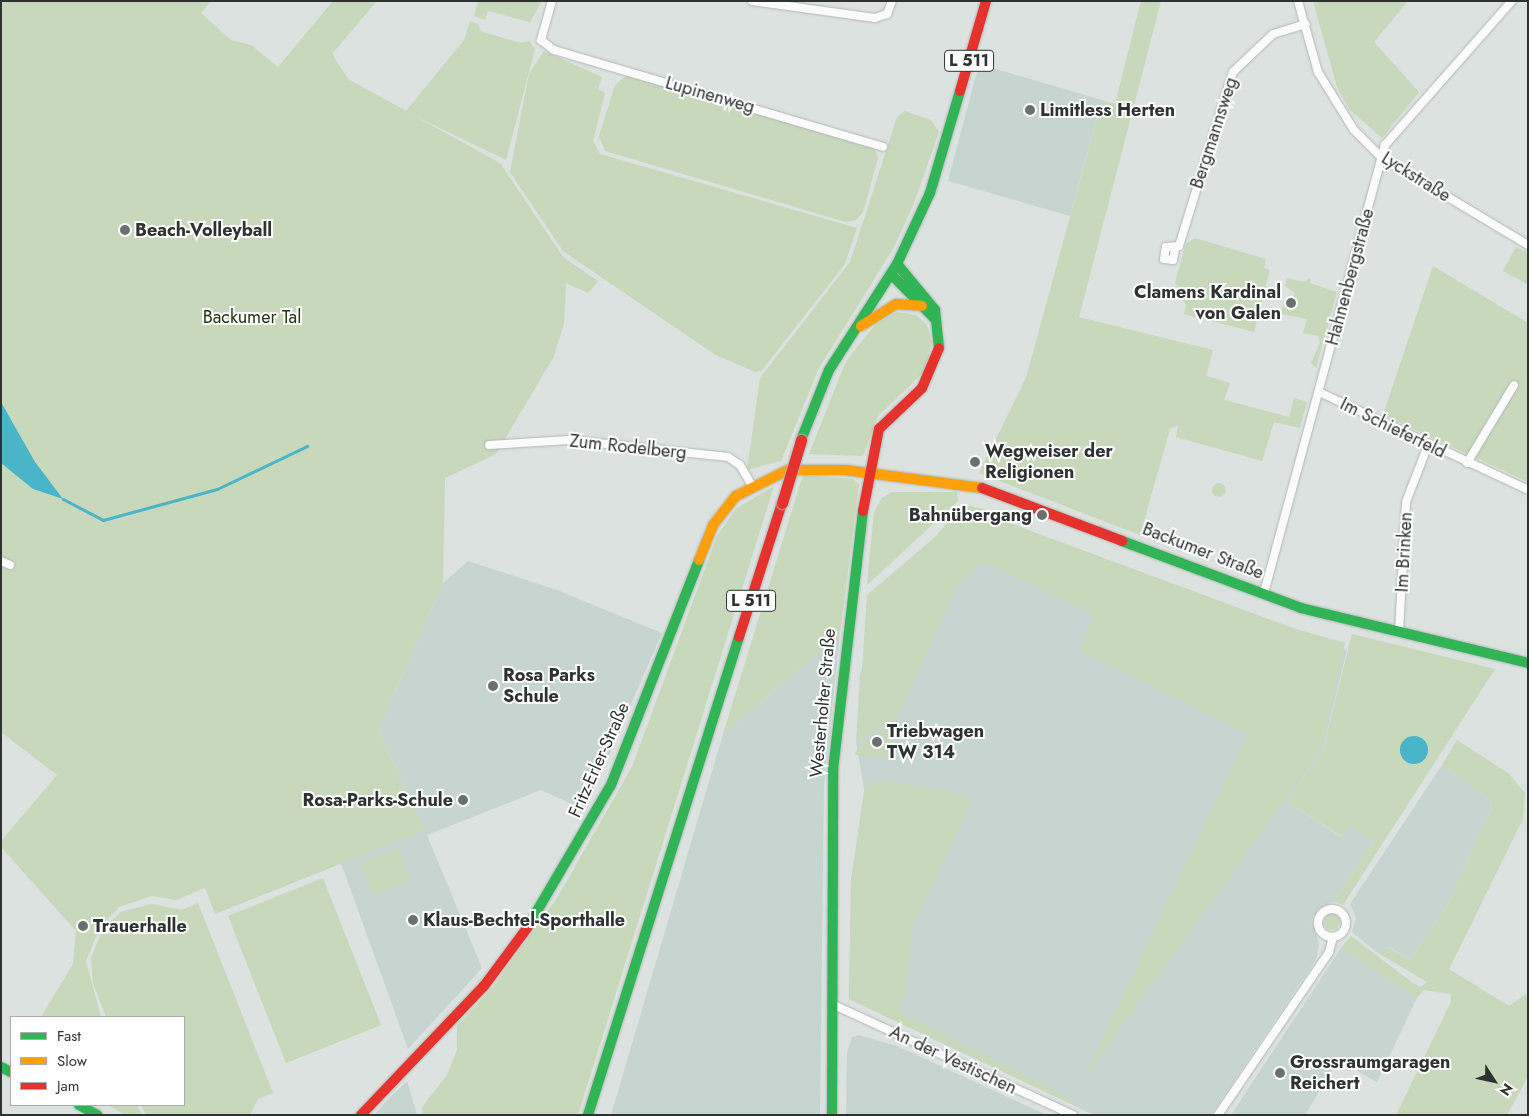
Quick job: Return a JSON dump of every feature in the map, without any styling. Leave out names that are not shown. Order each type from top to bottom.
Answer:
[{"type":"street","name":"Lupinenweg","points":[[552,1],[541,40],[554,50],[883,147]]},
{"type":"street","points":[[752,1],[875,18],[887,14],[892,1]]},
{"type":"street","name":"L 511","points":[[588,1115],[801,440],[829,370],[894,269],[930,192],[986,1]]},
{"type":"street","name":"Lyckstraße","points":[[1298,1],[1318,72],[1334,105],[1381,157],[1528,244]]},
{"type":"street","name":"Hahnenbergstraße","points":[[1264,593],[1381,157],[1401,124],[1509,2]]},
{"type":"street","name":"Bergmannsweg","points":[[1175,249],[1233,72],[1273,34],[1305,24]]},
{"type":"street","points":[[894,269],[922,306],[937,321]]},
{"type":"street","name":"Westerholter Straße","points":[[832,1115],[834,1005],[833,770],[867,472],[879,429],[922,388],[934,368],[937,321],[930,300],[894,269]]},
{"type":"street","points":[[848,338],[871,317],[896,304],[922,306]]},
{"type":"street","name":"Im Schieferfeld","points":[[1467,463],[1514,385]]},
{"type":"street","name":"Im Schieferfeld","points":[[1319,392],[1428,445],[1528,490]]},
{"type":"street","name":"Zum Rodelberg","points":[[489,445],[570,440],[728,457],[740,465],[752,486]]},
{"type":"street","name":"Im Brinken","points":[[1399,633],[1406,502],[1428,445]]},
{"type":"street","name":"Fritz-Erler-Straße","points":[[361,1115],[492,978],[552,889],[611,785],[713,525],[736,496],[752,486],[788,470],[867,472]]},
{"type":"street","name":"Backumer Straße","points":[[867,472],[992,490],[1301,608],[1528,663]]},
{"type":"street","points":[[1,561],[10,564]]},
{"type":"street","points":[[1218,1115],[1329,952],[1333,937]]},
{"type":"street","name":"An der Vestischen","points":[[834,1005],[1073,1115]]},
{"type":"street","points":[[81,1106],[97,1115]]},
{"type":"shaded area","points":[[979,64],[1102,100],[1070,216],[948,181]]},
{"type":"shaded area","points":[[988,521],[1305,641],[1347,650],[1323,750],[1286,801],[1340,836],[1350,826],[1373,841],[1334,902],[1319,909],[1312,920],[1319,944],[1316,960],[1211,1115],[1094,1115],[849,999],[851,880],[865,795],[856,742],[860,673]]},
{"type":"shaded area","name":"Rosa-Parks-Schule","points":[[468,561],[557,590],[662,633],[585,810],[541,790],[427,835],[482,968],[408,1049],[341,863],[425,830],[378,730],[443,583]]},
{"type":"shaded area","points":[[840,634],[824,785],[820,1115],[611,1115],[723,734]]},
{"type":"shaded area","points":[[1442,765],[1490,800],[1492,808],[1446,908],[1410,960],[1389,947],[1378,953],[1352,932],[1356,918],[1350,904]]},
{"type":"shaded area","points":[[1341,948],[1417,998],[1377,1082],[1338,1060],[1305,1115],[1231,1115]]},
{"type":"shaded area","points":[[859,1035],[897,1046],[1047,1115],[846,1115],[847,1052],[852,1037]]},
{"type":"shaded area","points":[[407,1081],[417,1115],[374,1115],[389,1098]]},
{"type":"green space","name":"Backumer Tal","points":[[1,1],[211,1],[201,13],[231,40],[251,45],[278,67],[333,1],[377,1],[332,54],[348,79],[406,111],[464,40],[470,21],[478,24],[481,31],[520,43],[529,41],[535,49],[506,160],[411,114],[500,163],[563,257],[598,281],[588,293],[566,283],[564,324],[553,358],[496,454],[445,478],[443,583],[378,730],[425,830],[215,914],[205,888],[176,900],[152,896],[119,907],[100,927],[86,961],[101,1016],[42,1016],[73,964],[76,931],[1,847],[1,841],[57,775],[1,732]]},
{"type":"green space","points":[[478,1],[542,1],[530,22],[488,11],[485,20],[474,16]]},
{"type":"green space","points":[[1141,1],[1161,1],[1079,317],[1213,350],[1206,376],[1230,383],[1224,400],[1289,417],[1294,398],[1307,402],[1300,428],[1274,422],[1262,461],[1176,437],[1178,425],[1170,429],[1140,535],[979,473],[1026,378],[1102,100],[1115,104]]},
{"type":"green space","points":[[1313,1],[1408,1],[1374,42],[1419,92],[1382,138],[1350,110],[1337,87]]},
{"type":"green space","points":[[544,51],[602,77],[598,89],[605,93],[593,141],[600,154],[857,228],[845,264],[762,370],[755,372],[714,354],[563,251],[510,172],[529,74]]},
{"type":"green space","points":[[626,76],[874,148],[878,158],[863,212],[856,220],[846,222],[605,151],[599,136],[615,85]]},
{"type":"green space","points":[[905,111],[931,120],[939,132],[914,203],[893,249],[819,368],[781,461],[747,470],[760,378],[850,262],[897,117]]},
{"type":"green space","points":[[1195,238],[1266,259],[1264,268],[1270,270],[1254,332],[1184,314],[1186,305],[1175,282],[1186,244]]},
{"type":"green space","points":[[1516,247],[1528,253],[1527,284],[1503,271]]},
{"type":"green space","points":[[1433,266],[1528,323],[1528,482],[1383,415]]},
{"type":"green space","points":[[1287,278],[1304,282],[1310,278],[1310,283],[1337,292],[1316,368],[1311,363],[1320,343],[1318,336],[1303,333],[1307,319],[1281,314],[1284,302],[1292,301],[1295,293],[1285,286]]},
{"type":"green space","points":[[897,312],[916,315],[927,325],[932,342],[925,371],[878,416],[863,456],[809,454],[846,361],[875,325]]},
{"type":"green space","points":[[803,475],[853,479],[859,485],[840,634],[723,734]]},
{"type":"green space","points":[[1216,483],[1222,483],[1226,490],[1222,497],[1216,497],[1212,493],[1212,487]]},
{"type":"green space","points":[[774,486],[578,1115],[422,1115],[422,1107],[447,1075],[457,1050],[457,1026],[492,988],[557,898],[632,767],[717,536],[736,509]]},
{"type":"green space","points":[[892,492],[957,492],[958,501],[867,585],[874,512],[882,498]]},
{"type":"green space","points":[[970,506],[992,511],[1001,520],[1293,628],[1345,643],[1321,749],[1081,1083],[1248,734],[1079,650],[1095,615],[987,563],[978,565],[955,590],[896,721],[890,721],[857,743],[867,595],[935,537],[959,510]]},
{"type":"green space","points":[[1352,634],[1495,669],[1343,905],[1334,902],[1373,841],[1350,826],[1341,836],[1286,801],[1323,750]]},
{"type":"green space","points":[[888,726],[896,727],[887,758],[855,755],[858,747]]},
{"type":"green space","points":[[1457,740],[1508,773],[1525,793],[1523,819],[1449,969],[1509,1006],[1528,993],[1528,1076],[1507,1115],[1396,1115],[1451,1002],[1450,994],[1424,990],[1417,998],[1341,948],[1351,936],[1413,983],[1421,987],[1427,982],[1378,953],[1388,947],[1410,960],[1446,908],[1492,808],[1490,800],[1442,765]]},
{"type":"green space","points":[[883,781],[951,792],[972,801],[912,927],[905,992],[899,1008],[904,1015],[1070,1098],[1068,1102],[849,999],[851,880],[864,791],[871,782]]},
{"type":"green space","points":[[398,848],[410,880],[372,895],[360,863]]},
{"type":"green space","points":[[323,878],[381,1025],[286,1063],[228,916]]},
{"type":"green space","points":[[198,903],[273,1093],[258,1099],[250,1115],[146,1115],[142,1106],[185,1106],[185,1016],[106,1016],[93,983],[91,958],[103,928],[121,912],[152,904],[182,910]]},
{"type":"green space","points":[[1332,914],[1338,916],[1340,922],[1338,928],[1332,930],[1326,928],[1324,922],[1326,916]]},
{"type":"green space","points":[[110,1106],[138,1106],[142,1115],[125,1115]]},
{"type":"water","points":[[1,402],[35,462],[63,499],[33,489],[1,463]]},
{"type":"water","points":[[1414,736],[1424,740],[1428,750],[1424,760],[1414,764],[1404,760],[1400,750],[1404,740]]},
{"type":"waterway","points":[[63,499],[103,520],[217,489],[307,446]]},
{"type":"traffic: fast","points":[[801,440],[829,370],[897,264],[930,193],[960,91]]},
{"type":"traffic: fast","points":[[897,264],[935,310],[939,348]]},
{"type":"traffic: fast","points":[[891,274],[936,320]]},
{"type":"traffic: fast","points":[[832,1115],[833,770],[863,511]]},
{"type":"traffic: fast","points":[[1122,541],[1301,608],[1528,663]]},
{"type":"traffic: fast","points":[[527,928],[611,785],[699,560]]},
{"type":"traffic: fast","points":[[588,1115],[739,637]]},
{"type":"traffic: fast","points":[[1,1067],[10,1072]]},
{"type":"traffic: fast","points":[[81,1106],[97,1115]]},
{"type":"traffic: slow","points":[[861,326],[896,304],[922,306]]},
{"type":"traffic: slow","points":[[699,560],[713,525],[736,496],[788,470],[845,470],[982,488]]},
{"type":"traffic: jam","points":[[960,91],[986,1]]},
{"type":"traffic: jam","points":[[863,511],[879,429],[922,388],[939,348]]},
{"type":"traffic: jam","points":[[782,503],[801,440]]},
{"type":"traffic: jam","points":[[982,488],[1122,541]]},
{"type":"traffic: jam","points":[[739,637],[782,503]]},
{"type":"traffic: jam","points":[[361,1115],[484,986],[527,928]]},
{"type":"place","name":"Limitless Herten","points":[[1030,110]]},
{"type":"place","name":"Beach-Volleyball","points":[[125,230]]},
{"type":"place","name":"Clamens Kardinal von Galen","points":[[1291,303]]},
{"type":"place","name":"Wegweiser der Religionen","points":[[975,462]]},
{"type":"place","name":"Bahnübergang","points":[[1042,515]]},
{"type":"place","name":"Rosa Parks Schule","points":[[493,686]]},
{"type":"place","name":"Triebwagen TW 314","points":[[877,742]]},
{"type":"place","name":"Rosa-Parks-Schule","points":[[463,800]]},
{"type":"place","name":"Klaus-Bechtel-Sporthalle","points":[[413,920]]},
{"type":"place","name":"Trauerhalle","points":[[83,926]]},
{"type":"place","name":"Grossraumgaragen Reichert","points":[[1280,1073]]}]
